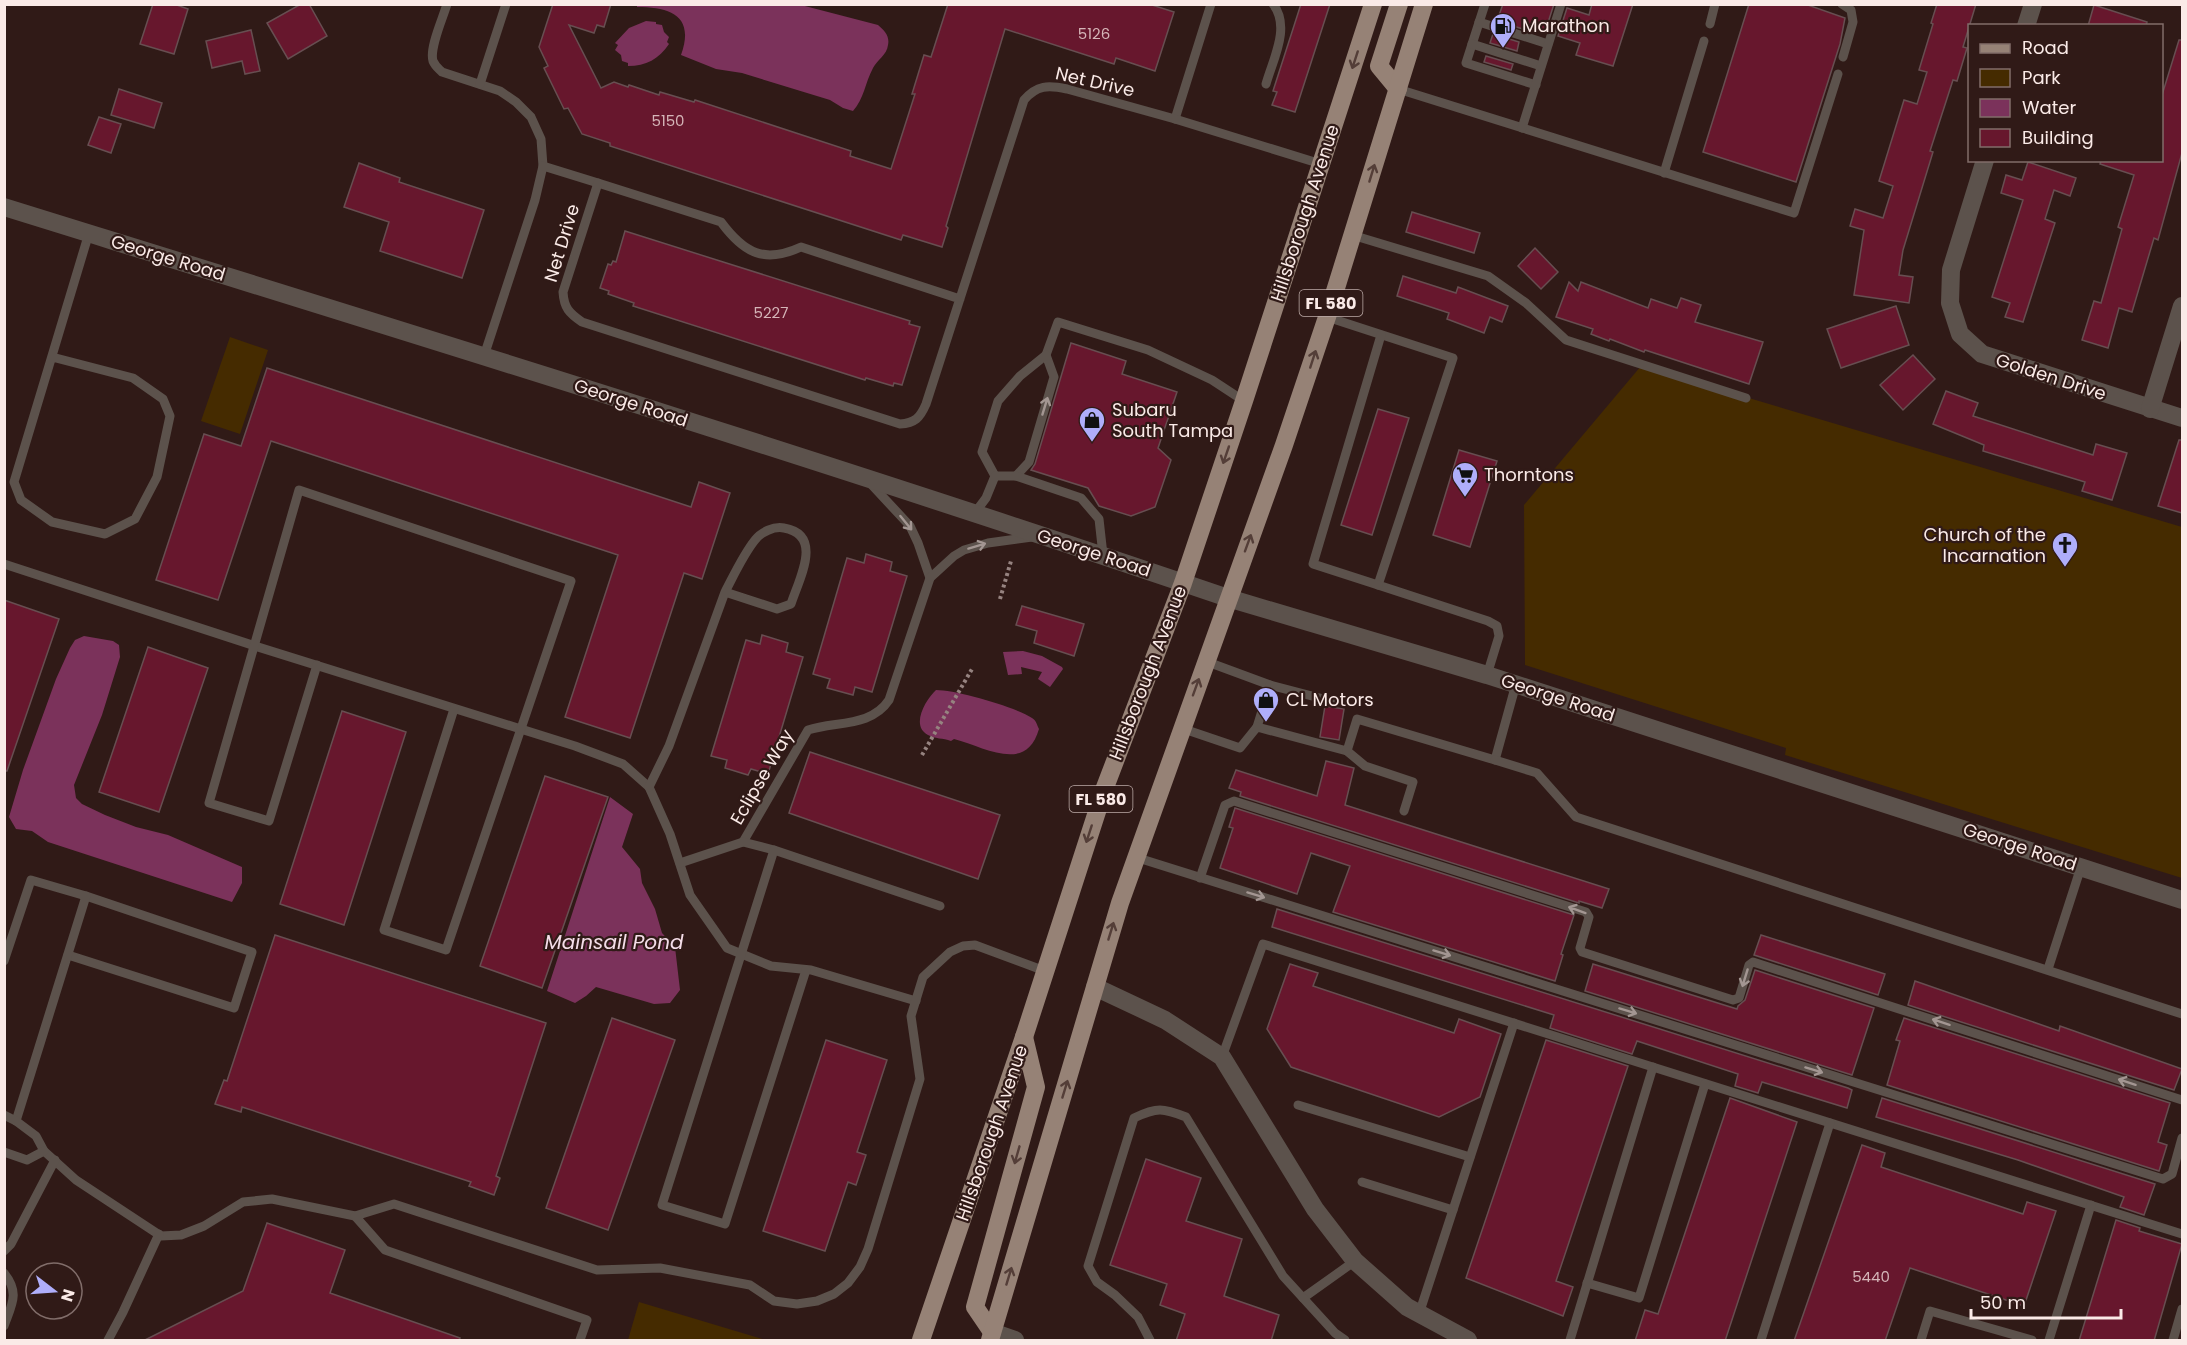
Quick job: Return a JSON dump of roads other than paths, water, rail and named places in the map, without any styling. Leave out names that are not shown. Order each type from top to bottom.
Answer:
[{"type":"main road","name":"Hillsborough Avenue","points":[[921,1341],[1024,1037],[1104,790],[1183,583],[1373,4]]},
{"type":"main road","points":[[1398,88],[1379,66],[1399,4]]},
{"type":"main road","name":"FL 580","points":[[991,1336],[1135,857],[1284,445],[1327,317],[1424,4]]},
{"type":"main road","points":[[991,1336],[975,1307],[1036,1087],[1024,1037]]},
{"type":"street","points":[[2027,24],[2032,4]]},
{"type":"street","name":"Golden Drive","points":[[1984,162],[1951,270],[1950,303],[1960,334],[1982,354],[2182,418]]},
{"type":"street","name":"George Road","points":[[4,207],[484,356],[1103,555],[1228,598],[1516,684],[2182,900]]},
{"type":"street","points":[[2150,409],[2182,306]]},
{"type":"street","points":[[1095,987],[1165,1020],[1222,1057],[1315,1209],[1355,1261],[1407,1307],[1468,1341]]},
{"type":"street","points":[[991,1336],[1015,1341]]},
{"type":"lane","points":[[447,4],[432,58],[435,66],[442,72],[500,91],[508,96],[531,117],[541,139],[543,166],[531,213],[484,356]]},
{"type":"lane","points":[[480,84],[506,4]]},
{"type":"lane","points":[[1175,119],[1211,4]]},
{"type":"lane","points":[[1266,84],[1282,28],[1280,14],[1273,4]]},
{"type":"lane","points":[[1485,4],[1466,63],[1536,85]]},
{"type":"lane","points":[[1522,128],[1561,4]]},
{"type":"lane","points":[[1710,24],[1715,4]]},
{"type":"lane","points":[[1842,4],[1851,10],[1853,22],[1843,57]]},
{"type":"lane","points":[[1479,22],[1548,44]]},
{"type":"lane","points":[[1664,173],[1704,41]]},
{"type":"lane","points":[[1472,44],[1541,66]]},
{"type":"lane","points":[[1398,88],[1794,213],[1838,74]]},
{"type":"lane","name":"Net Drive","points":[[598,183],[563,292],[564,305],[570,314],[582,322],[900,424],[911,423],[920,417],[926,404],[1024,100],[1033,89],[1049,86],[1067,89],[1175,119],[1321,164]]},
{"type":"lane","points":[[543,166],[721,222],[732,237],[749,250],[767,256],[786,254],[801,247],[960,299]]},
{"type":"lane","points":[[52,357],[133,378],[163,399],[170,416],[157,477],[135,519],[105,534],[52,522],[21,500],[14,482],[89,233]]},
{"type":"lane","points":[[1352,235],[1488,276],[1526,303],[1566,340],[1746,398]]},
{"type":"lane","points":[[1327,317],[1453,358],[1378,585]]},
{"type":"lane","points":[[995,476],[982,452],[998,401],[1020,376],[1046,355],[1058,322],[1148,350],[1212,380],[1244,401]]},
{"type":"lane","points":[[1381,335],[1313,564],[1488,621],[1497,626],[1499,636],[1487,675]]},
{"type":"lane","points":[[1016,476],[1029,462],[1054,377],[1046,355]]},
{"type":"lane","points":[[995,476],[1016,476],[1081,498],[1099,519],[1103,555]]},
{"type":"lane","points":[[974,514],[986,498],[995,476]]},
{"type":"lane","points":[[867,479],[910,526],[930,578],[963,550],[988,543],[1040,535]]},
{"type":"lane","points":[[317,665],[269,821],[209,803],[299,490],[571,581],[446,950],[384,930],[454,709]]},
{"type":"lane","points":[[649,787],[669,746],[725,592],[756,539],[768,530],[781,527],[797,532],[805,540],[807,552],[791,604],[777,609],[725,592]]},
{"type":"lane","points":[[4,564],[255,646],[575,746],[623,764],[649,787],[670,834],[690,895],[727,948],[771,966],[806,970],[916,1001]]},
{"type":"lane","name":"Eclipse Way","points":[[743,842],[808,730],[871,718],[882,711],[889,700],[930,578]]},
{"type":"lane","points":[[1205,661],[1270,685],[1335,702]]},
{"type":"lane","points":[[1495,760],[1516,684]]},
{"type":"lane","points":[[1181,728],[1240,748],[1257,727],[1270,685]]},
{"type":"lane","points":[[1347,751],[1357,719],[1537,773],[1576,817],[2182,1014]]},
{"type":"lane","points":[[1257,727],[1347,751],[1365,766],[1413,782],[1404,811]]},
{"type":"lane","points":[[1200,878],[1225,806],[1234,801],[1586,912],[1589,917],[1580,948],[1582,952],[1733,1000],[1739,998],[1749,965],[1753,962],[2182,1100]]},
{"type":"lane","points":[[680,863],[743,842],[774,850],[940,906]]},
{"type":"lane","points":[[774,850],[662,1205],[725,1224],[806,970]]},
{"type":"lane","points":[[1135,857],[2163,1179],[2172,1174],[2182,1138]]},
{"type":"lane","points":[[2048,969],[2081,867]]},
{"type":"lane","points":[[4,961],[31,880],[86,896],[252,952],[234,1008],[68,954]]},
{"type":"lane","points":[[16,1121],[86,896]]},
{"type":"lane","points":[[1222,1057],[1263,944],[2182,1234]]},
{"type":"lane","points":[[4,1115],[36,1136],[44,1151],[76,1180],[161,1236],[181,1235],[204,1226],[243,1202],[272,1199],[355,1216],[394,1204],[597,1270],[660,1268],[750,1285],[774,1301],[797,1304],[817,1301],[834,1294],[848,1283],[860,1267],[868,1249],[920,1079],[911,1016],[923,977],[950,952],[963,946],[975,945],[1045,971]]},
{"type":"lane","points":[[1419,1314],[1514,1023]]},
{"type":"lane","points":[[1570,1341],[1653,1067]]},
{"type":"lane","points":[[1587,1283],[1639,1298],[1705,1084]]},
{"type":"lane","points":[[1298,1105],[1394,1136],[1470,1157]]},
{"type":"lane","points":[[1150,1341],[1138,1317],[1115,1294],[1097,1282],[1088,1266],[1134,1118],[1152,1110],[1170,1111],[1186,1117],[1283,1276],[1345,1341]]},
{"type":"lane","points":[[1761,1341],[1830,1123]]},
{"type":"lane","points":[[4,1152],[27,1160],[44,1151]]},
{"type":"lane","points":[[4,1251],[11,1244],[55,1160]]},
{"type":"lane","points":[[1362,1182],[1453,1210]]},
{"type":"lane","points":[[2049,1341],[2091,1205]]},
{"type":"lane","points":[[355,1216],[385,1250],[587,1320],[580,1341]]},
{"type":"lane","points":[[108,1341],[159,1234]]},
{"type":"lane","points":[[1303,1298],[1355,1261]]},
{"type":"lane","points":[[4,1273],[13,1284],[15,1297],[4,1326]]},
{"type":"lane","points":[[2173,1341],[2182,1309]]},
{"type":"lane","points":[[1921,1341],[1930,1311],[2032,1341]]},
{"type":"water","points":[[637,4],[801,5],[878,25],[887,36],[888,45],[886,52],[873,68],[860,101],[853,111],[830,100],[742,73],[716,69],[681,55],[685,42],[685,31],[677,16],[660,9],[637,7]]},
{"type":"water","points":[[646,21],[662,25],[669,37],[667,42],[669,44],[652,61],[628,66],[628,63],[622,61],[621,55],[615,50],[618,45],[615,43],[629,28]]},
{"type":"water","points":[[84,636],[113,641],[119,645],[120,657],[102,715],[74,785],[76,798],[82,804],[105,815],[136,827],[168,835],[242,867],[242,883],[232,902],[48,842],[32,831],[16,829],[9,817],[23,770],[56,679],[75,640]]},
{"type":"water","points":[[1023,651],[1042,656],[1062,667],[1063,669],[1050,687],[1038,679],[1042,672],[1021,667],[1022,674],[1008,675],[1003,652]]},
{"type":"water","points":[[936,690],[971,696],[1024,714],[1034,720],[1039,729],[1033,743],[1025,751],[1003,754],[954,739],[951,741],[928,735],[920,725],[921,712]]},
{"type":"water","name":"Mainsail Pond","points":[[610,797],[633,814],[622,847],[640,869],[642,883],[655,909],[662,933],[675,947],[680,990],[670,1003],[654,1004],[596,987],[575,1003],[547,991]]},
{"type":"place","name":"Marathon","points":[[1503,49]]},
{"type":"place","name":"Subaru South Tampa","points":[[1092,443]]},
{"type":"place","name":"Thorntons","points":[[1465,498]]},
{"type":"place","name":"Church of the Incarnation","points":[[2065,568]]},
{"type":"place","name":"CL Motors","points":[[1266,723]]}]
